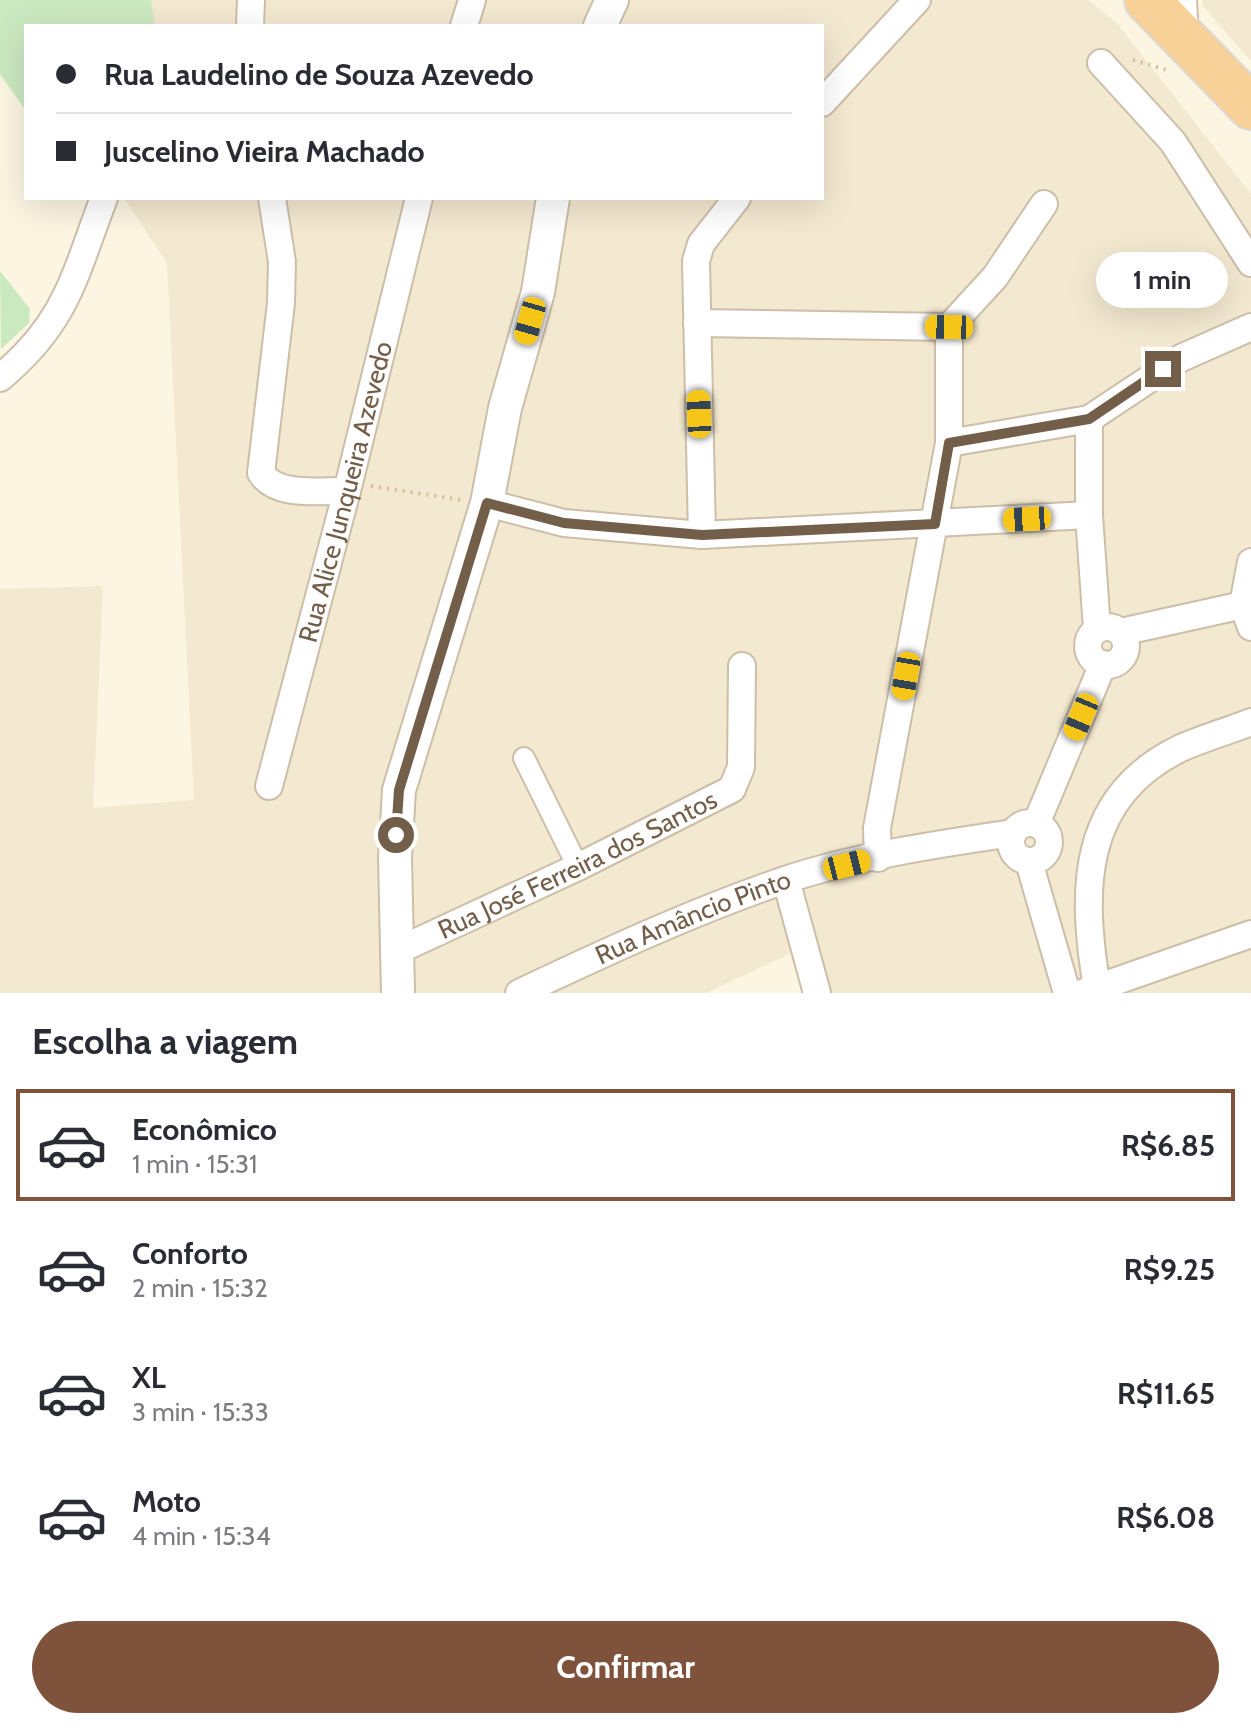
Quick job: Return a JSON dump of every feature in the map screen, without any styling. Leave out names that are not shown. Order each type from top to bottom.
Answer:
[{"type":"highway","points":[[1147,0],[1189,31],[1251,107]]},
{"type":"street","points":[[250,24],[251,0]]},
{"type":"street","points":[[465,24],[472,0]]},
{"type":"street","points":[[601,24],[612,0]]},
{"type":"street","points":[[824,101],[917,0]]},
{"type":"street","points":[[1101,63],[1173,142],[1251,263]]},
{"type":"street","points":[[0,378],[39,341],[64,307],[103,200]]},
{"type":"street","points":[[272,200],[282,262],[281,303],[261,473],[273,486],[348,487]]},
{"type":"street","name":"Rua Alice Junqueira Azevedo","points":[[269,786],[348,487],[419,200]]},
{"type":"street","points":[[398,993],[395,857],[399,790],[487,503],[505,408],[538,292],[553,200]]},
{"type":"street","points":[[702,535],[696,261],[701,244],[735,200]]},
{"type":"street","points":[[878,858],[877,828],[949,443],[949,327],[995,277],[1044,204]]},
{"type":"street","points":[[697,323],[949,327]]},
{"type":"street","points":[[949,443],[1089,419],[1181,358],[1251,327]]},
{"type":"street","points":[[1067,993],[1029,862],[1013,852],[1103,664],[1116,663],[1124,654],[1126,642],[1109,630],[1089,515],[1089,419]]},
{"type":"street","points":[[487,503],[564,523],[702,535],[1089,515]]},
{"type":"street","points":[[1109,630],[1247,616],[1251,562]]},
{"type":"street","name":"Rua José Ferreira dos Santos","points":[[397,951],[578,867],[732,789],[741,767],[742,666]]},
{"type":"street","points":[[1251,722],[1181,748],[1161,760],[1121,793],[1104,820],[1088,884],[1090,991],[1251,934]]},
{"type":"street","points":[[524,758],[578,867]]},
{"type":"street","name":"Rua Amâncio Pinto","points":[[519,993],[615,948],[786,880],[1024,828]]},
{"type":"street","points":[[786,880],[817,993]]},
{"type":"path","points":[[1101,63],[1098,52],[1103,49],[1189,75],[1201,66],[1189,31]]},
{"type":"path","points":[[348,487],[487,503]]},
{"type":"shaded area","points":[[151,0],[1088,0],[1116,22],[1251,194],[1251,993],[830,993],[815,942],[706,993],[0,993],[0,589],[103,586],[93,808],[194,800],[167,263],[125,200],[824,200],[824,24],[155,24]]},
{"type":"shaded area","points":[[1202,0],[1251,0],[1251,61],[1203,6]]},
{"type":"green space","points":[[0,0],[151,0],[155,24],[24,24],[24,108],[0,74]]},
{"type":"green space","points":[[0,271],[30,309],[29,323],[1,349]]},
{"type":"route","points":[[396,835],[399,790],[487,503],[564,523],[702,535],[935,524],[949,443],[1089,419],[1163,369]]}]
